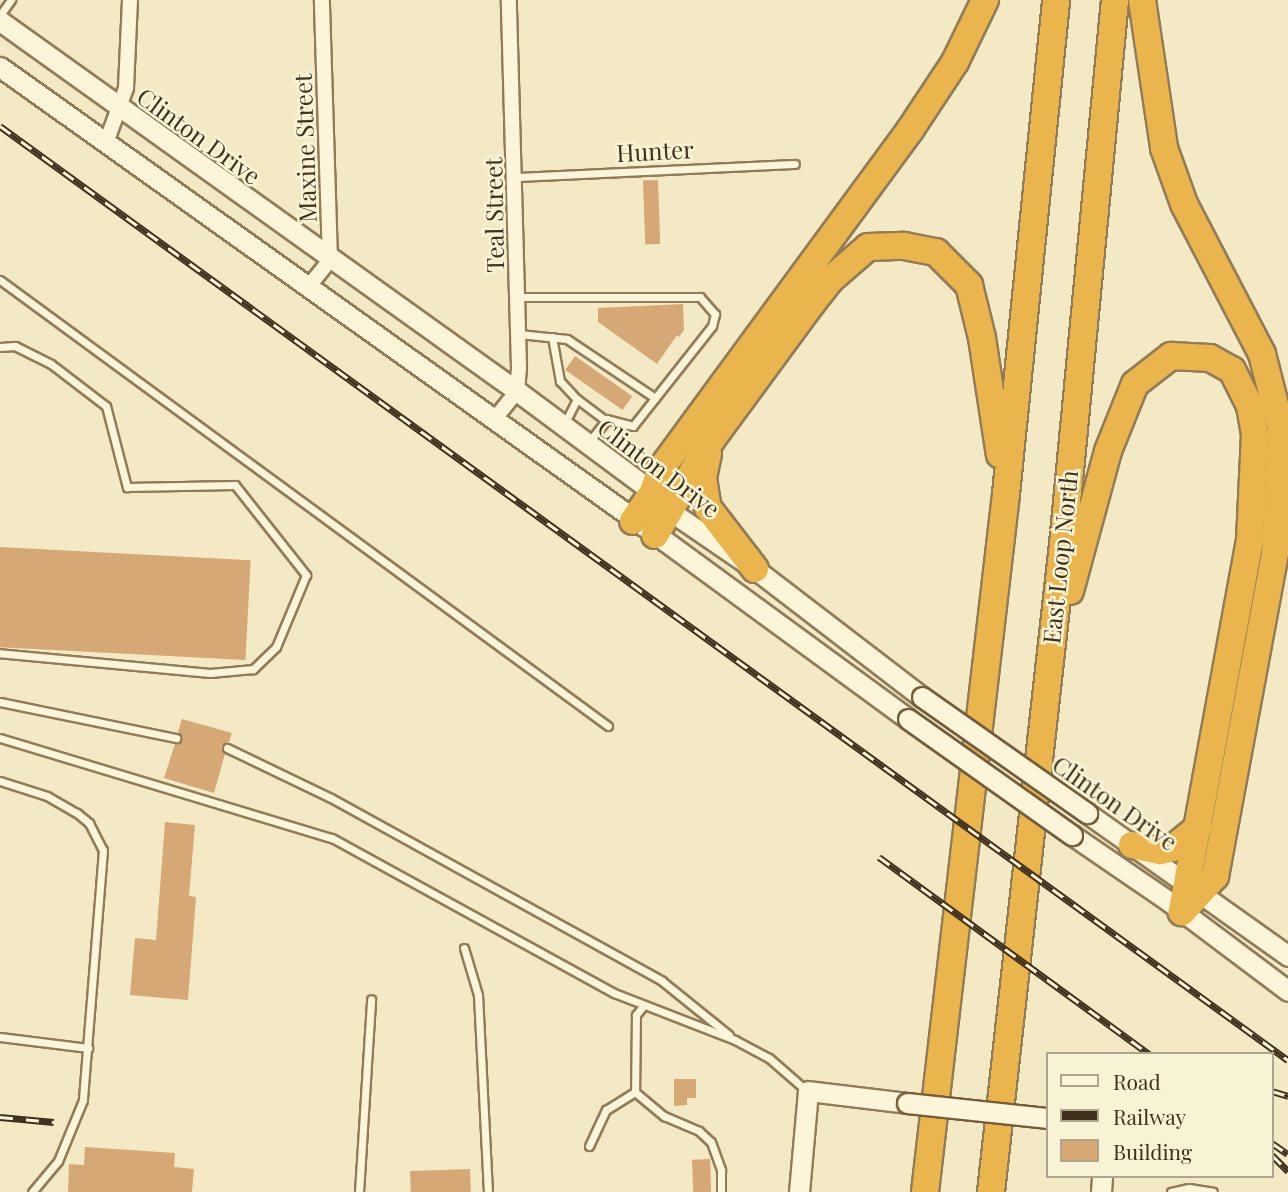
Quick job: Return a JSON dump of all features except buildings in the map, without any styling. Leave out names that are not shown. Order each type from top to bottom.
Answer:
[{"type":"highway","points":[[661,502],[662,469],[910,130],[955,62],[985,0]]},
{"type":"highway","points":[[925,1192],[1006,494],[1056,0]]},
{"type":"highway","name":"East Loop North","points":[[991,1192],[1064,531],[1115,0]]},
{"type":"highway","points":[[1142,0],[1164,148],[1184,204],[1262,354],[1280,428],[1279,507],[1275,553],[1216,876],[1191,897]]},
{"type":"highway","points":[[644,528],[830,280],[868,247],[904,246],[936,252],[969,285],[982,338],[1006,494]]},
{"type":"highway","points":[[1046,681],[1108,451],[1135,384],[1171,356],[1210,358],[1232,370],[1250,406],[1255,434],[1250,540],[1198,828],[1191,897]]},
{"type":"highway","points":[[712,439],[703,478],[708,508],[755,569]]},
{"type":"highway","points":[[1132,845],[1160,851],[1173,848],[1198,828]]},
{"type":"main road","name":"Clinton Drive","points":[[0,21],[330,260],[517,391],[922,697],[1132,845],[1288,990]]},
{"type":"main road","name":"Clinton Drive","points":[[0,67],[1072,835],[1191,897],[1288,956]]},
{"type":"main road","points":[[799,1192],[808,1091],[1046,1118]]},
{"type":"street","points":[[106,143],[126,88],[130,0]]},
{"type":"street","name":"Maxine Street","points":[[322,0],[330,260]]},
{"type":"street","name":"Teal Street","points":[[509,0],[516,177],[519,334],[517,391]]},
{"type":"street","points":[[309,286],[330,260]]},
{"type":"street","points":[[493,421],[517,391]]},
{"type":"lane","points":[[0,15],[11,0]]},
{"type":"lane","name":"Hunter","points":[[516,177],[795,164]]},
{"type":"lane","points":[[0,279],[608,726]]},
{"type":"lane","points":[[518,297],[700,297],[715,314],[712,326],[633,426],[605,420],[560,382],[552,337]]},
{"type":"lane","points":[[519,334],[567,339],[655,398]]},
{"type":"lane","points":[[0,347],[15,346],[51,363],[106,406],[127,487],[234,485],[306,575],[276,647],[253,669],[210,673],[0,653]]},
{"type":"lane","points":[[563,426],[577,399]]},
{"type":"lane","points":[[588,445],[605,420]]},
{"type":"lane","points":[[0,702],[176,738]]},
{"type":"lane","points":[[0,738],[332,838],[614,993],[735,1040],[769,1058],[808,1091]]},
{"type":"lane","points":[[227,748],[331,798],[662,981],[735,1040]]},
{"type":"lane","points":[[0,780],[47,796],[77,813],[89,823],[103,850],[83,1100],[58,1161],[32,1192]]},
{"type":"lane","points":[[464,948],[478,995],[488,1192]]},
{"type":"lane","points":[[359,1192],[371,999]]},
{"type":"lane","points":[[635,1092],[636,1015],[645,1005]]},
{"type":"lane","points":[[0,1037],[88,1048]]},
{"type":"lane","points":[[589,1146],[606,1110],[635,1092]]},
{"type":"lane","points":[[635,1092],[664,1116],[699,1131],[711,1142],[721,1170],[721,1192]]},
{"type":"lane","points":[[1171,1192],[1189,1188],[1213,1192]]},
{"type":"railway","points":[[0,126],[1288,1060]]},
{"type":"railway","points":[[879,857],[1146,1052]]},
{"type":"railway","points":[[1274,1092],[1288,1096]]},
{"type":"railway","points":[[0,1117],[54,1122]]},
{"type":"railway","points":[[1274,1144],[1288,1154]]},
{"type":"railway","points":[[1274,1157],[1288,1171]]}]
